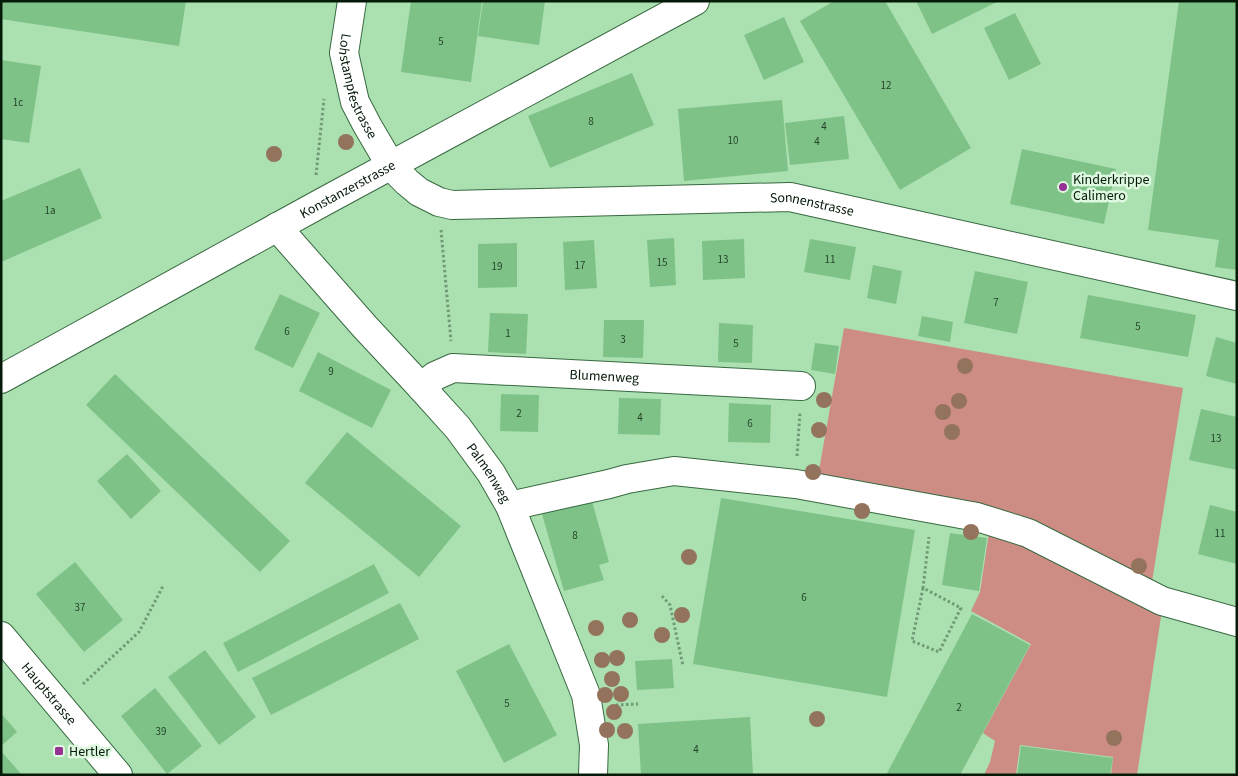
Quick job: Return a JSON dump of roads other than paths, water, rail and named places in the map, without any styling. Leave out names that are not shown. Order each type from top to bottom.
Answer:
[{"type":"street","name":"Lohstampfestrasse","points":[[352,1],[344,53],[355,102],[391,166]]},
{"type":"street","name":"Konstanzerstrasse","points":[[1,379],[695,1]]},
{"type":"street","name":"Sonnenstrasse","points":[[391,166],[419,192],[439,202],[452,205],[790,197],[1237,296]]},
{"type":"street","name":"Palmenweg","points":[[277,227],[364,327],[458,428],[491,473],[510,506],[586,695],[594,745],[593,775]]},
{"type":"street","name":"Blumenweg","points":[[421,387],[435,376],[453,368],[797,386]]},
{"type":"street","points":[[510,506],[627,479],[674,471],[796,484],[977,517],[1028,533],[1162,601],[1237,622]]},
{"type":"street","name":"Hauptstrasse","points":[[1,636],[118,775]]},
{"type":"place","name":"Kinderkrippe Calimero","points":[[1063,187]]},
{"type":"place","name":"Hertler","points":[[59,751]]}]
